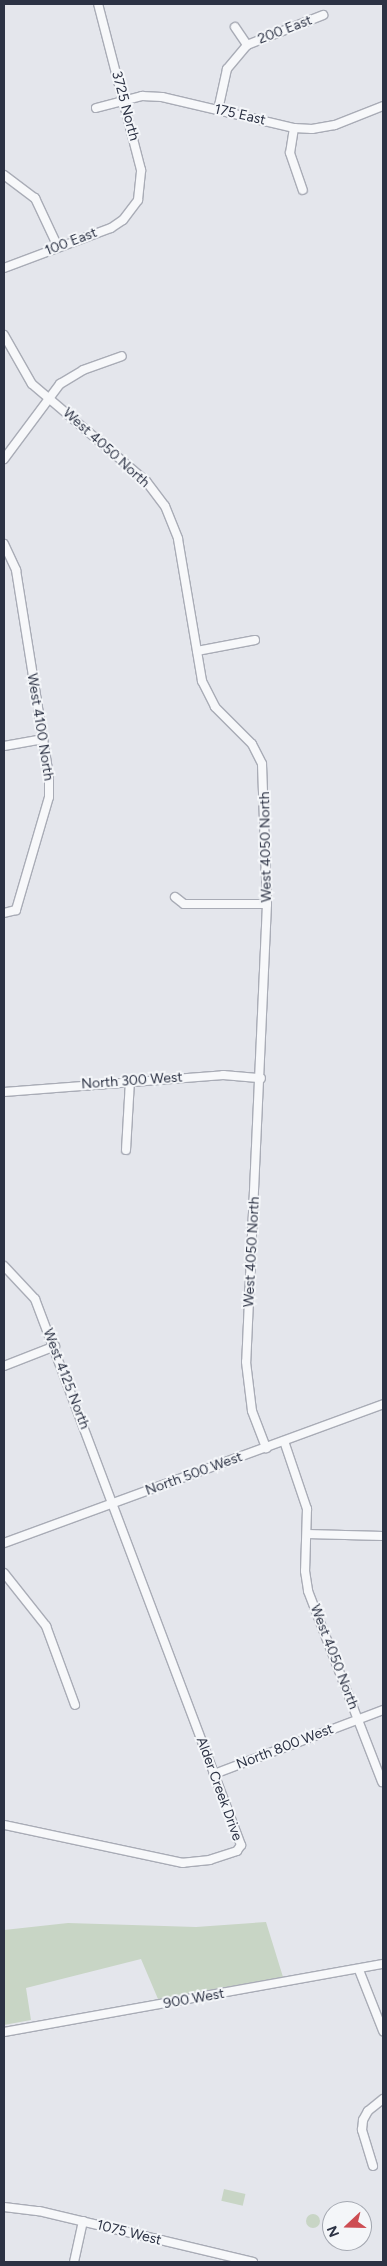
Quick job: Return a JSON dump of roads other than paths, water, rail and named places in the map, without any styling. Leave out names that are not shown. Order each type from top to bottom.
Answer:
[{"type":"street","name":"3725 North","points":[[98,4],[141,170],[142,185],[133,209]]},
{"type":"street","name":"200 East","points":[[247,45],[323,15]]},
{"type":"street","points":[[218,110],[227,70],[247,45],[235,27]]},
{"type":"street","name":"175 East","points":[[96,108],[142,96],[162,97],[294,128],[312,129],[335,125],[383,106]]},
{"type":"street","points":[[294,128],[290,153],[303,190]]},
{"type":"street","points":[[4,174],[35,198],[58,247]]},
{"type":"street","name":"100 East","points":[[4,268],[110,228],[133,209]]},
{"type":"street","name":"West 4050 North","points":[[4,335],[20,368],[32,384],[146,481],[165,506],[178,539],[202,681],[215,707],[252,744],[262,764],[267,904],[261,1078],[246,1362],[252,1412],[266,1448]]},
{"type":"street","points":[[4,459],[50,398],[71,376],[122,356]]},
{"type":"street","name":"West 4100 North","points":[[4,544],[16,570],[43,739],[49,797],[16,910],[4,913]]},
{"type":"street","points":[[197,651],[255,640]]},
{"type":"street","points":[[4,746],[43,739]]},
{"type":"street","points":[[175,897],[184,904],[267,904]]},
{"type":"street","name":"North 300 West","points":[[4,1092],[130,1080],[223,1075],[261,1078]]},
{"type":"street","points":[[126,1150],[130,1080]]},
{"type":"street","name":"West 4125 North","points":[[4,1266],[35,1299],[112,1502]]},
{"type":"street","points":[[4,1366],[54,1346]]},
{"type":"street","name":"North 500 West","points":[[4,1543],[383,1404]]},
{"type":"street","name":"West 4050 North","points":[[284,1441],[302,1490],[307,1510],[305,1571],[308,1591],[382,1782]]},
{"type":"street","name":"Alder Creek Drive","points":[[4,1825],[166,1861],[183,1863],[210,1860],[238,1851],[241,1845],[112,1502]]},
{"type":"street","points":[[307,1534],[383,1536]]},
{"type":"street","points":[[4,1572],[46,1626],[75,1706]]},
{"type":"street","name":"North 800 West","points":[[214,1774],[383,1710]]},
{"type":"street","name":"900 West","points":[[4,2032],[359,1970],[383,1964]]},
{"type":"street","points":[[359,1970],[383,2031]]},
{"type":"street","points":[[374,2166],[362,2130],[363,2120],[368,2111],[383,2099]]},
{"type":"street","name":"1075 West","points":[[4,2207],[83,2221],[253,2262]]},
{"type":"street","points":[[74,2262],[83,2221]]}]
